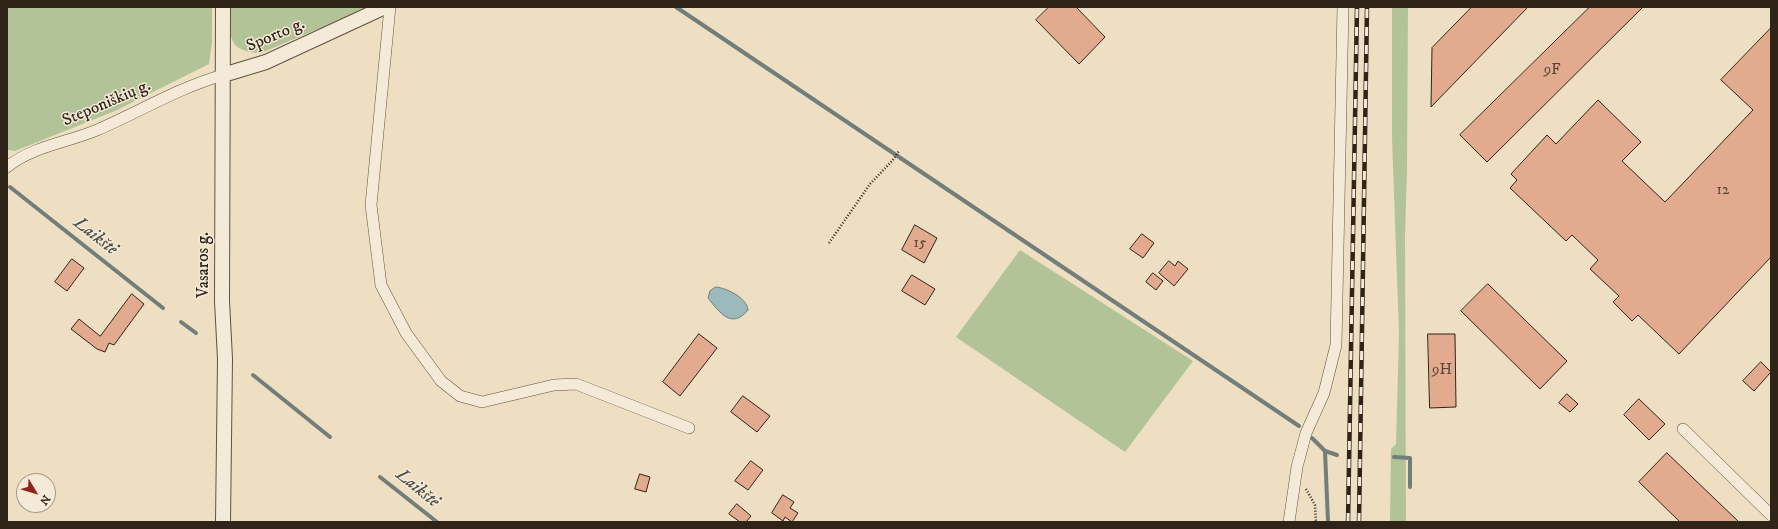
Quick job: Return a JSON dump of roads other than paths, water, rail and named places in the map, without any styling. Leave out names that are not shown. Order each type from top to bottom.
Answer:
[{"type":"street","name":"Vasaros g.","points":[[223,7],[222,301],[225,359],[223,522]]},
{"type":"street","name":"Sporto g.","points":[[223,75],[266,62],[385,7]]},
{"type":"street","points":[[390,7],[371,205],[382,285],[406,333],[441,381],[460,396],[482,402],[554,385],[576,384],[689,428]]},
{"type":"street","points":[[1289,522],[1296,476],[1306,433],[1324,393],[1336,345],[1343,7]]},
{"type":"street","name":"Steponiškių g.","points":[[7,167],[28,152],[96,130],[172,95],[223,75]]},
{"type":"street","points":[[1683,429],[1771,515]]},
{"type":"water","points":[[716,287],[726,289],[736,294],[744,301],[748,310],[737,319],[726,317],[708,298],[710,291]]},
{"type":"waterway","points":[[676,7],[1299,426]]},
{"type":"waterway","name":"Laikštė","points":[[10,187],[163,308]]},
{"type":"waterway","name":"Laikštė","points":[[181,322],[196,333]]},
{"type":"waterway","name":"Laikštė","points":[[253,375],[330,437]]},
{"type":"waterway","points":[[1312,438],[1325,451],[1337,455]]},
{"type":"waterway","points":[[1325,451],[1328,522]]},
{"type":"waterway","points":[[1394,457],[1410,458],[1410,487]]},
{"type":"waterway","name":"Laikštė","points":[[380,477],[437,522]]},
{"type":"railway","points":[[1348,522],[1357,7]]},
{"type":"railway","points":[[1359,522],[1367,7]]}]
